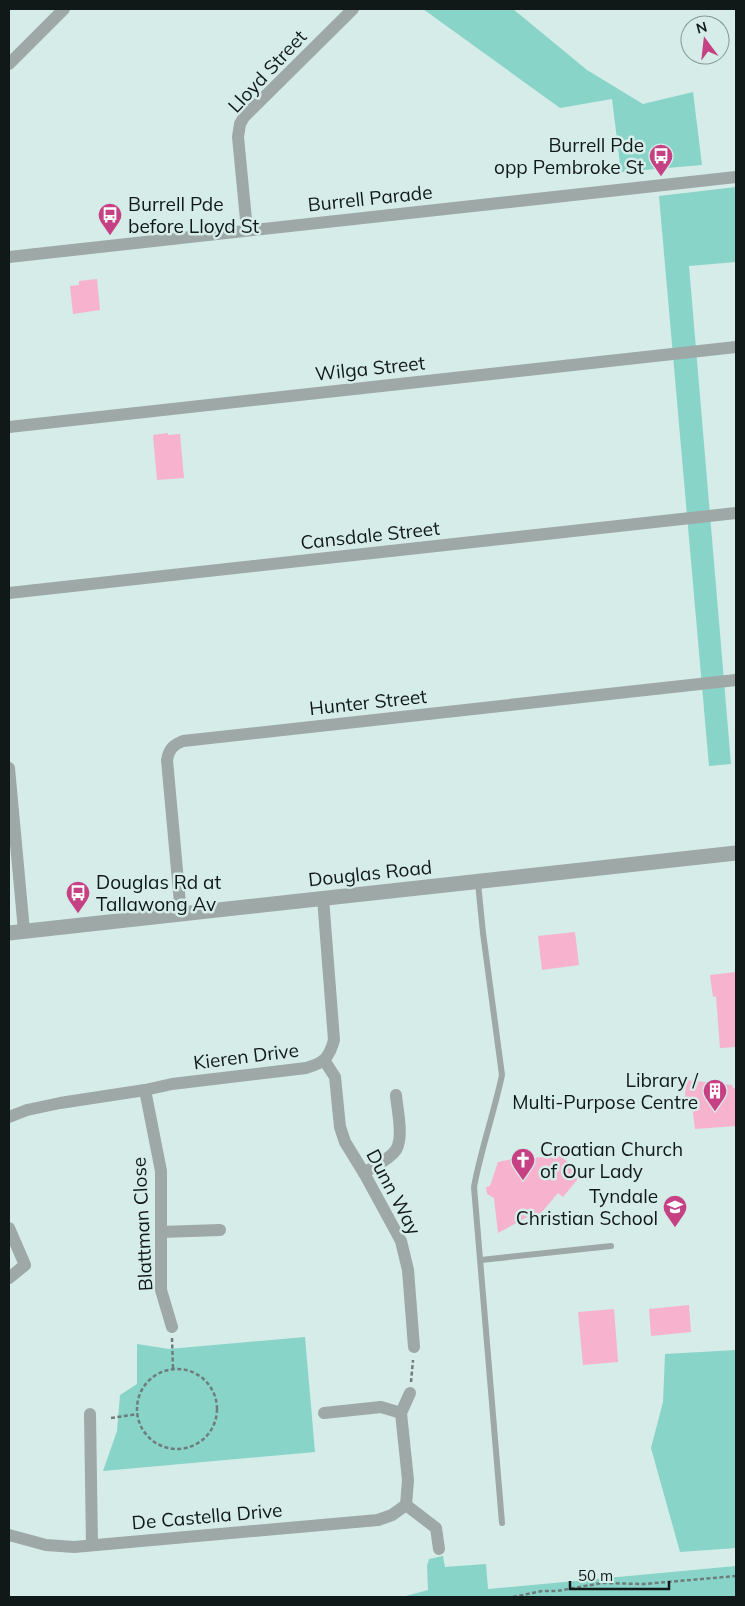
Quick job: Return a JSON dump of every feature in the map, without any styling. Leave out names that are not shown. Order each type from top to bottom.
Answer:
[{"type":"street","points":[[10,59],[64,9]]},
{"type":"street","name":"Lloyd Street","points":[[247,230],[238,131],[240,124],[244,117],[353,9]]},
{"type":"street","name":"Burrell Parade","points":[[9,256],[736,177]]},
{"type":"street","name":"Wilga Street","points":[[9,427],[736,346]]},
{"type":"street","name":"Cansdale Street","points":[[9,594],[736,513]]},
{"type":"street","name":"Hunter Street","points":[[181,914],[167,760],[171,748],[176,744],[736,680]]},
{"type":"street","points":[[9,768],[16,932]]},
{"type":"street","name":"Douglas Road","points":[[16,932],[736,853]]},
{"type":"street","name":"Kieren Drive","points":[[9,1117],[28,1110],[60,1103],[172,1084],[306,1068],[315,1066],[324,1060],[330,1053],[334,1040],[323,898]]},
{"type":"street","name":"Dunn Way","points":[[324,1060],[335,1077],[340,1128],[345,1142],[401,1241],[408,1270],[414,1347]]},
{"type":"street","name":"Blattman Close","points":[[145,1090],[161,1170],[161,1290],[172,1327]]},
{"type":"street","points":[[364,1173],[387,1159],[396,1150],[400,1133],[396,1095]]},
{"type":"street","points":[[9,1228],[25,1265],[9,1278]]},
{"type":"street","points":[[161,1232],[220,1230]]},
{"type":"street","points":[[410,1393],[401,1413],[408,1480],[406,1505],[436,1528],[439,1549]]},
{"type":"street","points":[[324,1413],[380,1407],[401,1413]]},
{"type":"street","points":[[90,1414],[92,1545]]},
{"type":"street","name":"De Castella Drive","points":[[9,1535],[46,1545],[74,1547],[378,1520],[392,1515],[406,1505]]},
{"type":"lane","points":[[478,881],[502,1075],[479,1160],[474,1188],[502,1523]]},
{"type":"lane","points":[[480,1260],[611,1246]]},
{"type":"path","points":[[172,1327],[173,1369]]},
{"type":"path","points":[[410,1393],[414,1347]]},
{"type":"path","points":[[173,1369],[191,1371],[206,1381],[212,1388],[217,1406],[216,1418],[212,1429],[204,1439],[193,1446],[180,1448],[168,1448],[156,1443],[147,1435],[140,1424],[138,1414],[138,1400],[148,1381],[164,1371],[173,1369]]},
{"type":"path","points":[[111,1418],[138,1414]]},
{"type":"path","points":[[513,1597],[602,1583],[644,1584],[736,1576]]},
{"type":"green space","points":[[423,9],[513,9],[587,70],[643,104],[693,92],[702,165],[621,172],[612,99],[560,108]]},
{"type":"green space","points":[[736,187],[736,262],[689,266],[731,764],[709,766],[659,196]]},
{"type":"green space","points":[[305,1337],[315,1452],[103,1471],[117,1431],[120,1395],[137,1384],[137,1344],[169,1349]]},
{"type":"green space","points":[[736,1350],[736,1548],[680,1552],[651,1448],[663,1402],[665,1354]]},
{"type":"green space","points":[[443,1556],[445,1567],[486,1564],[488,1589],[736,1566],[736,1597],[402,1597],[428,1590],[427,1566],[429,1559]]},
{"type":"building","points":[[97,279],[100,310],[73,314],[70,286],[79,285],[79,281]]},
{"type":"building","points":[[168,433],[168,435],[180,434],[184,478],[157,480],[153,435]]},
{"type":"building","points":[[575,932],[579,965],[542,970],[538,936]]},
{"type":"building","points":[[736,972],[736,1047],[720,1048],[716,996],[713,997],[710,975]]},
{"type":"building","name":"Library / Multi-Purpose Centre","points":[[686,1080],[732,1085],[733,1088],[736,1088],[736,1126],[695,1129],[691,1098],[685,1098]]},
{"type":"building","points":[[521,1151],[530,1158],[560,1156],[578,1170],[577,1180],[563,1197],[558,1193],[536,1219],[531,1215],[498,1233],[494,1198],[487,1194],[486,1187],[490,1186],[498,1162],[512,1159],[512,1155]]},
{"type":"building","points":[[689,1305],[691,1332],[651,1336],[649,1309]]},
{"type":"building","points":[[614,1309],[618,1362],[583,1365],[578,1312]]},
{"type":"place","name":"Burrell Pde opp Pembroke St","points":[[661,177]]},
{"type":"place","name":"Burrell Pde before Lloyd St","points":[[110,236]]},
{"type":"place","name":"Douglas Rd at Tallawong Av","points":[[78,914]]},
{"type":"place","name":"Library / Multi-Purpose Centre","points":[[715,1112]]},
{"type":"place","name":"Croatian Church of Our Lady","points":[[523,1181]]},
{"type":"place","name":"Tyndale Christian School","points":[[675,1228]]}]
